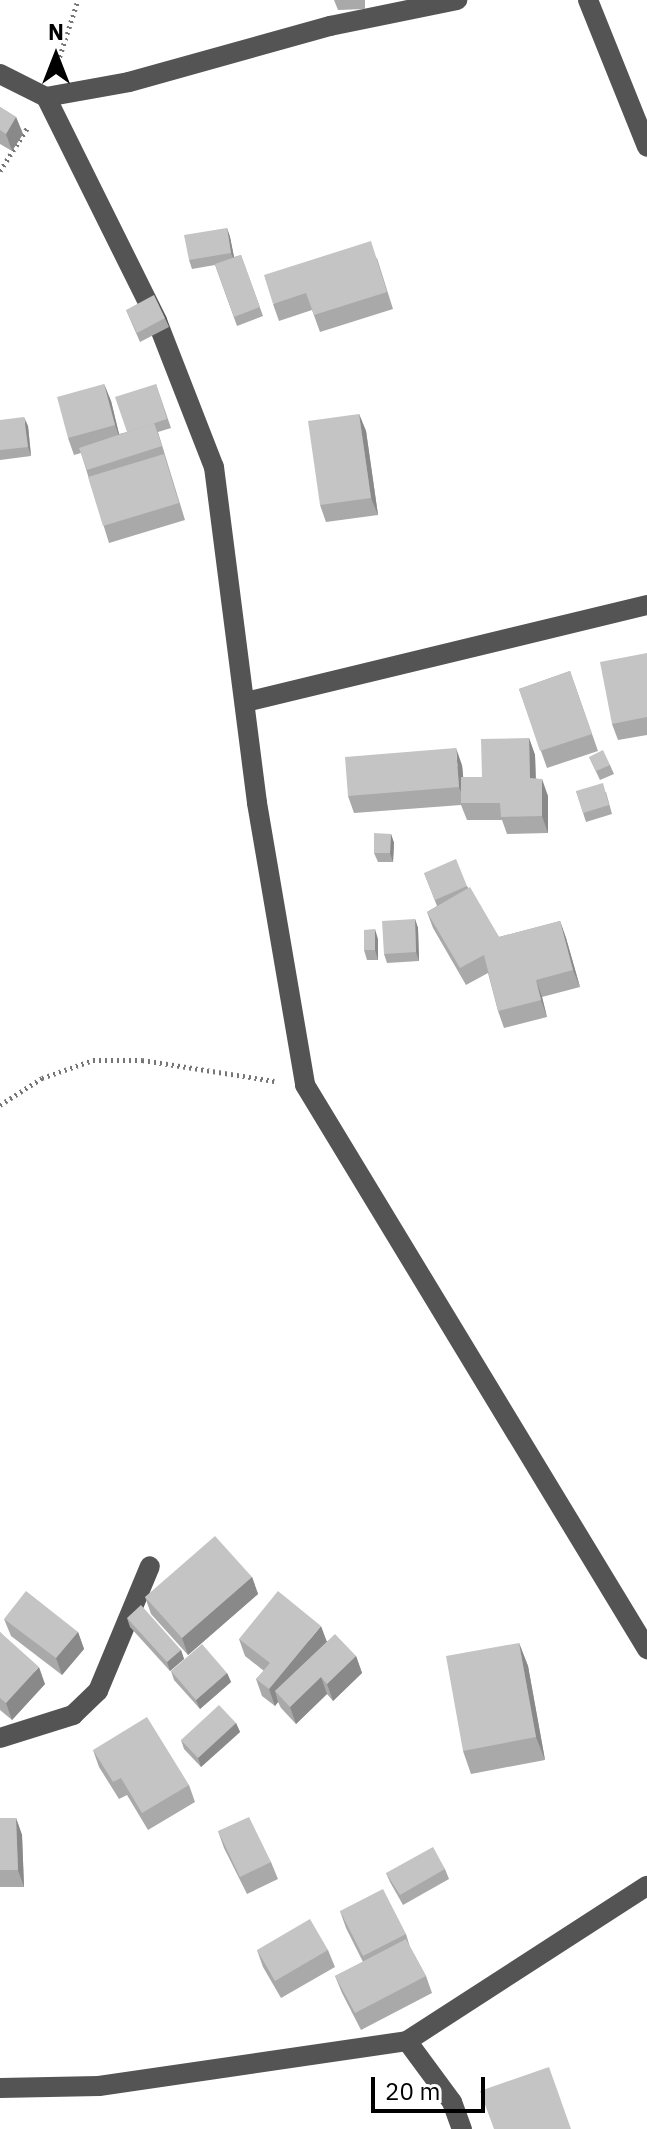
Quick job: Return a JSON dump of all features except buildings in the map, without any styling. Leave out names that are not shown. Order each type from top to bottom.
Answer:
[{"type":"street","points":[[0,74],[46,97],[129,82],[330,26],[457,0]]},
{"type":"street","points":[[588,0],[647,147]]},
{"type":"street","points":[[46,97],[157,321],[214,467],[257,803],[305,1085],[647,1649]]},
{"type":"street","points":[[246,702],[647,605]]},
{"type":"street","points":[[0,1738],[73,1715],[98,1691],[150,1566]]},
{"type":"street","points":[[0,2088],[99,2086],[407,2041],[647,1886]]},
{"type":"street","points":[[407,2041],[452,2102],[462,2129]]},
{"type":"path","points":[[0,171],[46,97],[78,0]]},
{"type":"path","points":[[0,1105],[42,1078],[93,1060],[142,1060],[305,1085]]}]
